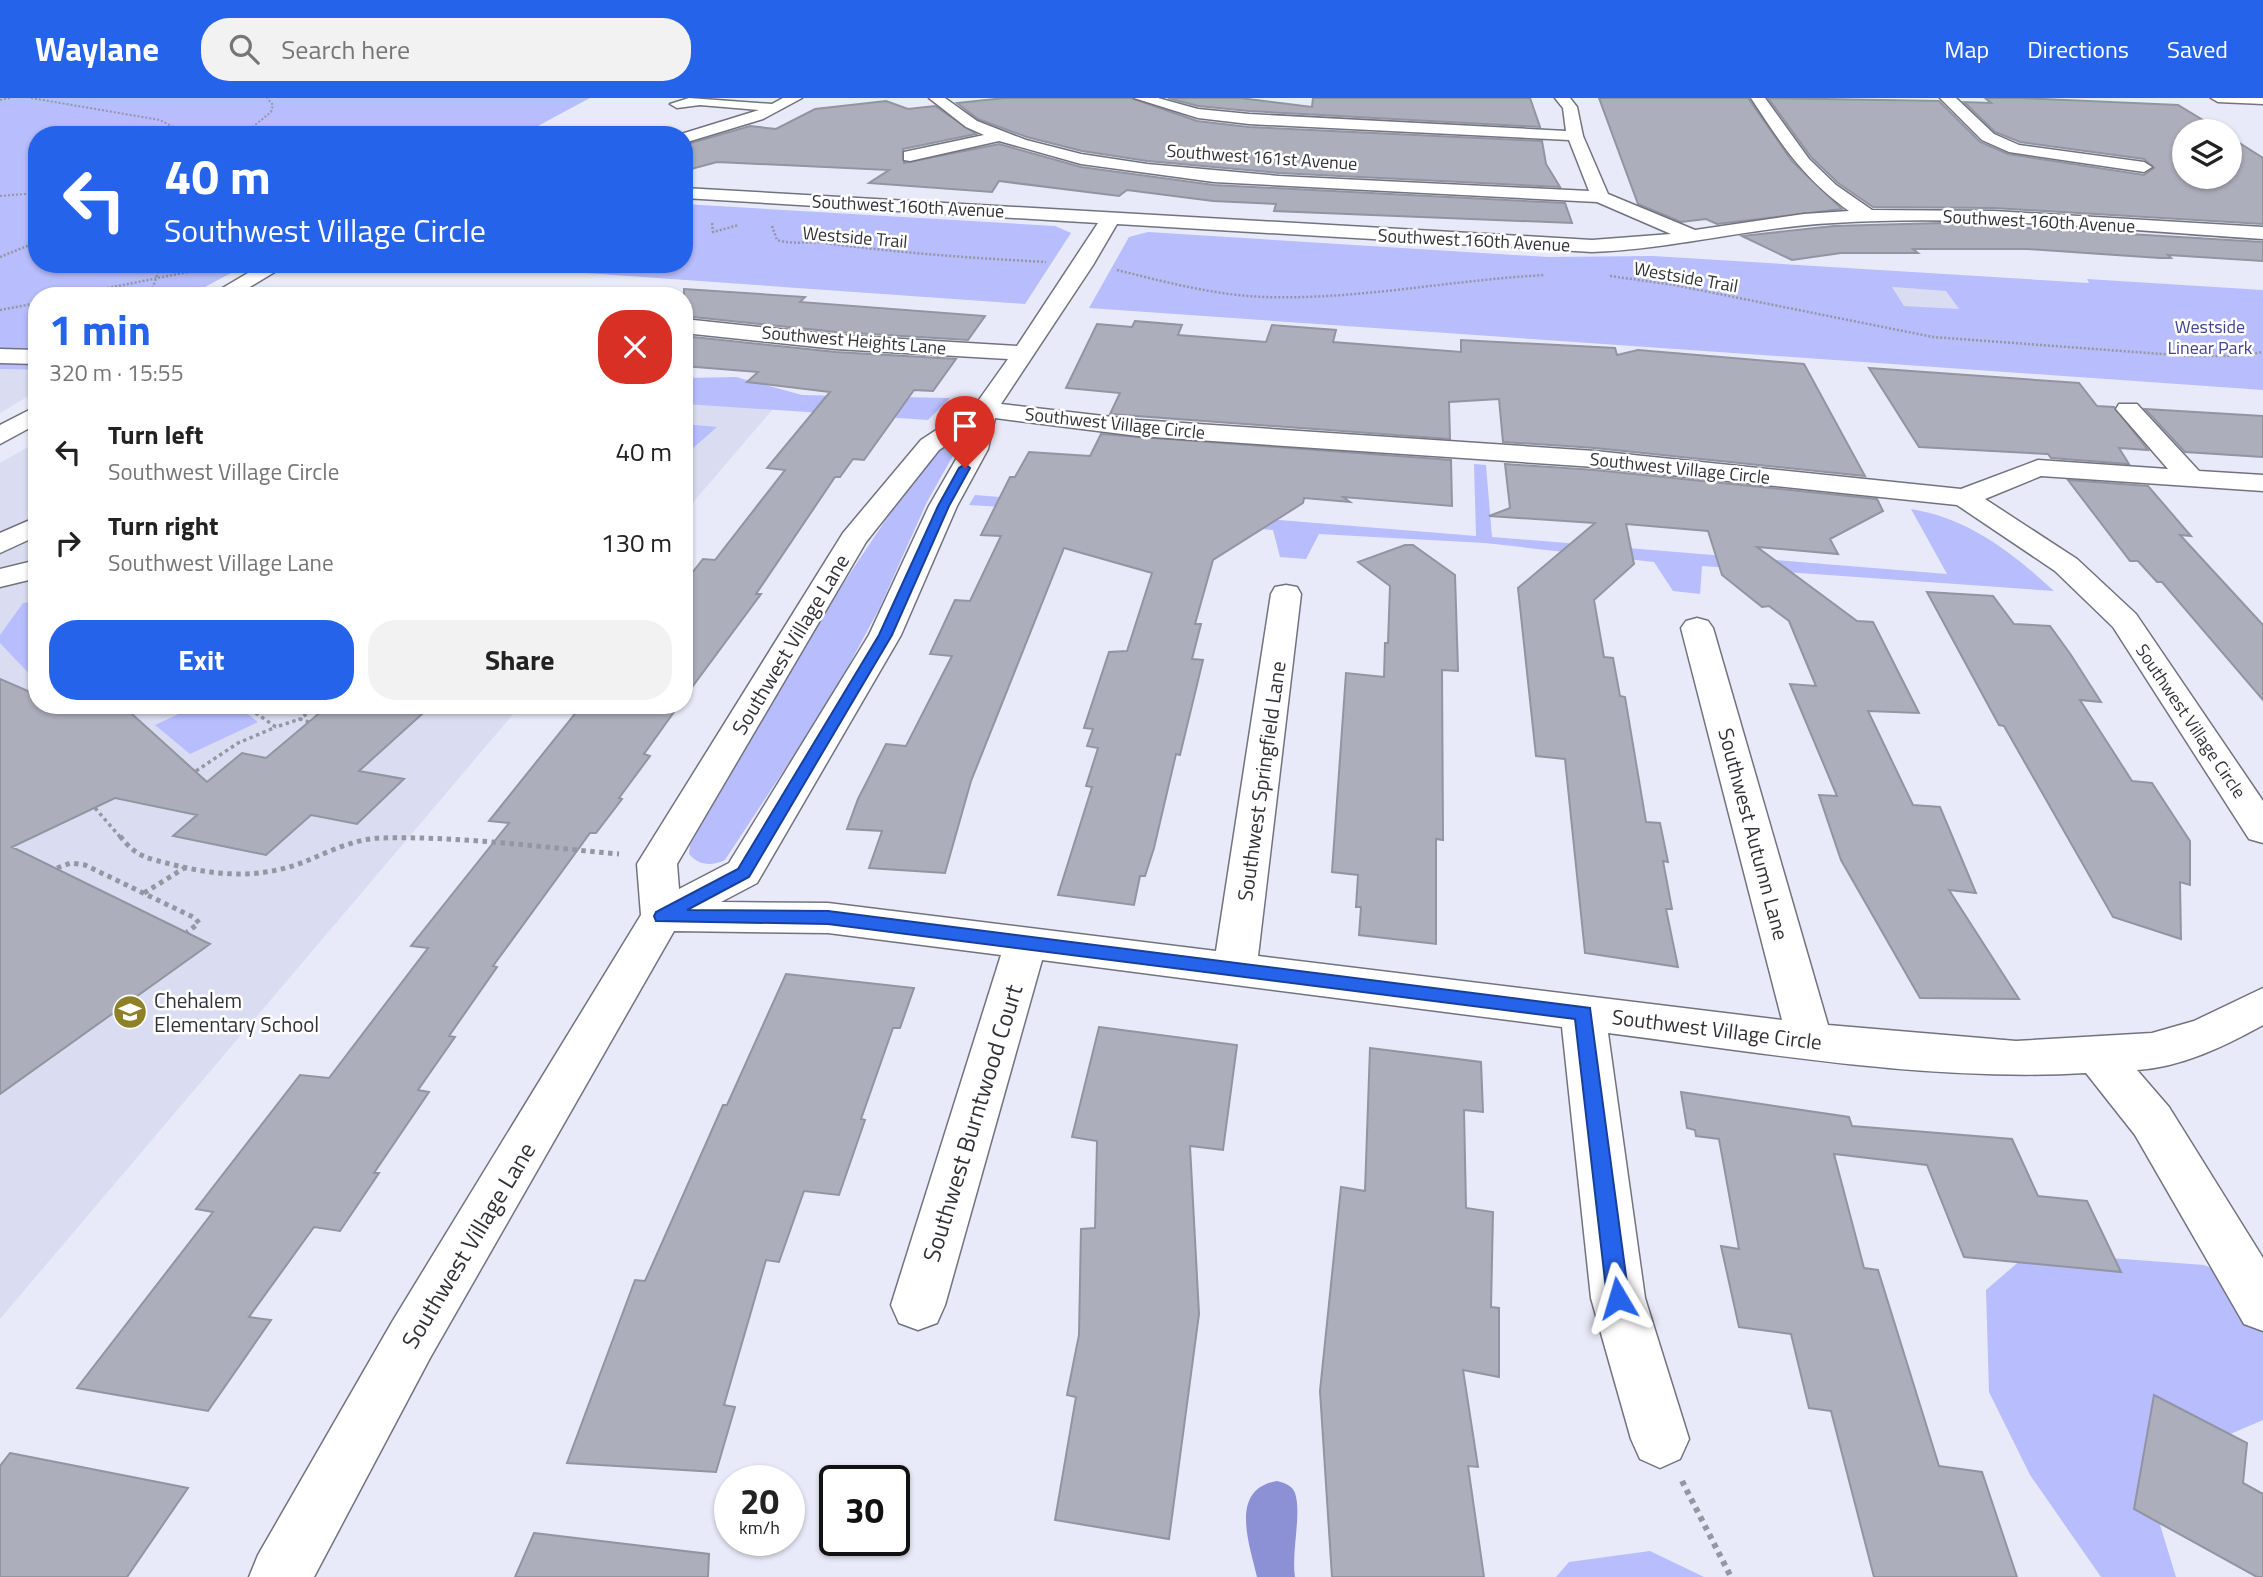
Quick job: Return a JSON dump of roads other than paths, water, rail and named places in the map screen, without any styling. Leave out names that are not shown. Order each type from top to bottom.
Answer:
[{"type":"street","points":[[693,135],[779,107],[794,98]]},
{"type":"street","name":"Southwest 161st Avenue","points":[[936,98],[953,113],[999,136],[1126,166],[1600,197]]},
{"type":"street","points":[[1141,98],[1198,113],[1292,128],[1575,136]]},
{"type":"street","points":[[1562,98],[1570,107],[1575,136],[1600,197],[1692,236]]},
{"type":"street","points":[[1758,98],[1803,163],[1829,189],[1867,215]]},
{"type":"street","points":[[1947,98],[1988,137],[2015,149],[2144,167]]},
{"type":"street","points":[[2218,98],[2263,100]]},
{"type":"street","points":[[677,104],[700,101],[779,107]]},
{"type":"street","points":[[910,156],[999,136]]},
{"type":"street","name":"Southwest 160th Avenue","points":[[693,194],[1533,244],[1627,246],[1781,221],[1867,215],[1942,216],[2263,233]]},
{"type":"street","name":"Southwest Village Lane","points":[[280,1577],[411,1340],[662,916],[743,873],[885,635],[943,506],[975,449],[985,409],[1110,219]]},
{"type":"street","points":[[236,287],[261,273]]},
{"type":"street","name":"Southwest Heights Lane","points":[[693,327],[836,342],[1024,353]]},
{"type":"street","points":[[0,356],[28,357]]},
{"type":"street","name":"Southwest Village Lane","points":[[662,916],[657,864],[853,539],[930,446],[985,409]]},
{"type":"street","name":"Southwest Village Circle","points":[[985,409],[1138,428],[1595,459],[1964,498],[2067,565],[2124,621],[2263,830]]},
{"type":"street","points":[[2128,410],[2190,477]]},
{"type":"street","points":[[0,436],[28,419]]},
{"type":"street","points":[[1964,498],[2038,468],[2263,482]]},
{"type":"street","points":[[0,544],[28,530]]},
{"type":"street","points":[[0,578],[28,571]]},
{"type":"street","name":"Southwest Springfield Lane","points":[[1235,968],[1286,594]]},
{"type":"street","name":"Southwest Autumn Lane","points":[[1697,628],[1810,1041]]},
{"type":"street","name":"Southwest Village Circle","points":[[662,916],[828,918],[1810,1041],[2015,1059],[2152,1051],[2207,1035],[2263,1004]]},
{"type":"street","name":"Southwest Burntwood Court","points":[[918,1305],[1026,942]]},
{"type":"street","points":[[1583,1013],[1618,1298],[1660,1439]]},
{"type":"street","points":[[2099,1056],[2152,1121],[2263,1306]]},
{"type":"place","name":"Chehalem Elementary School","points":[[130,1012]]},
{"type":"park label","name":"Westside Linear Park","points":[[2210,336]]}]
